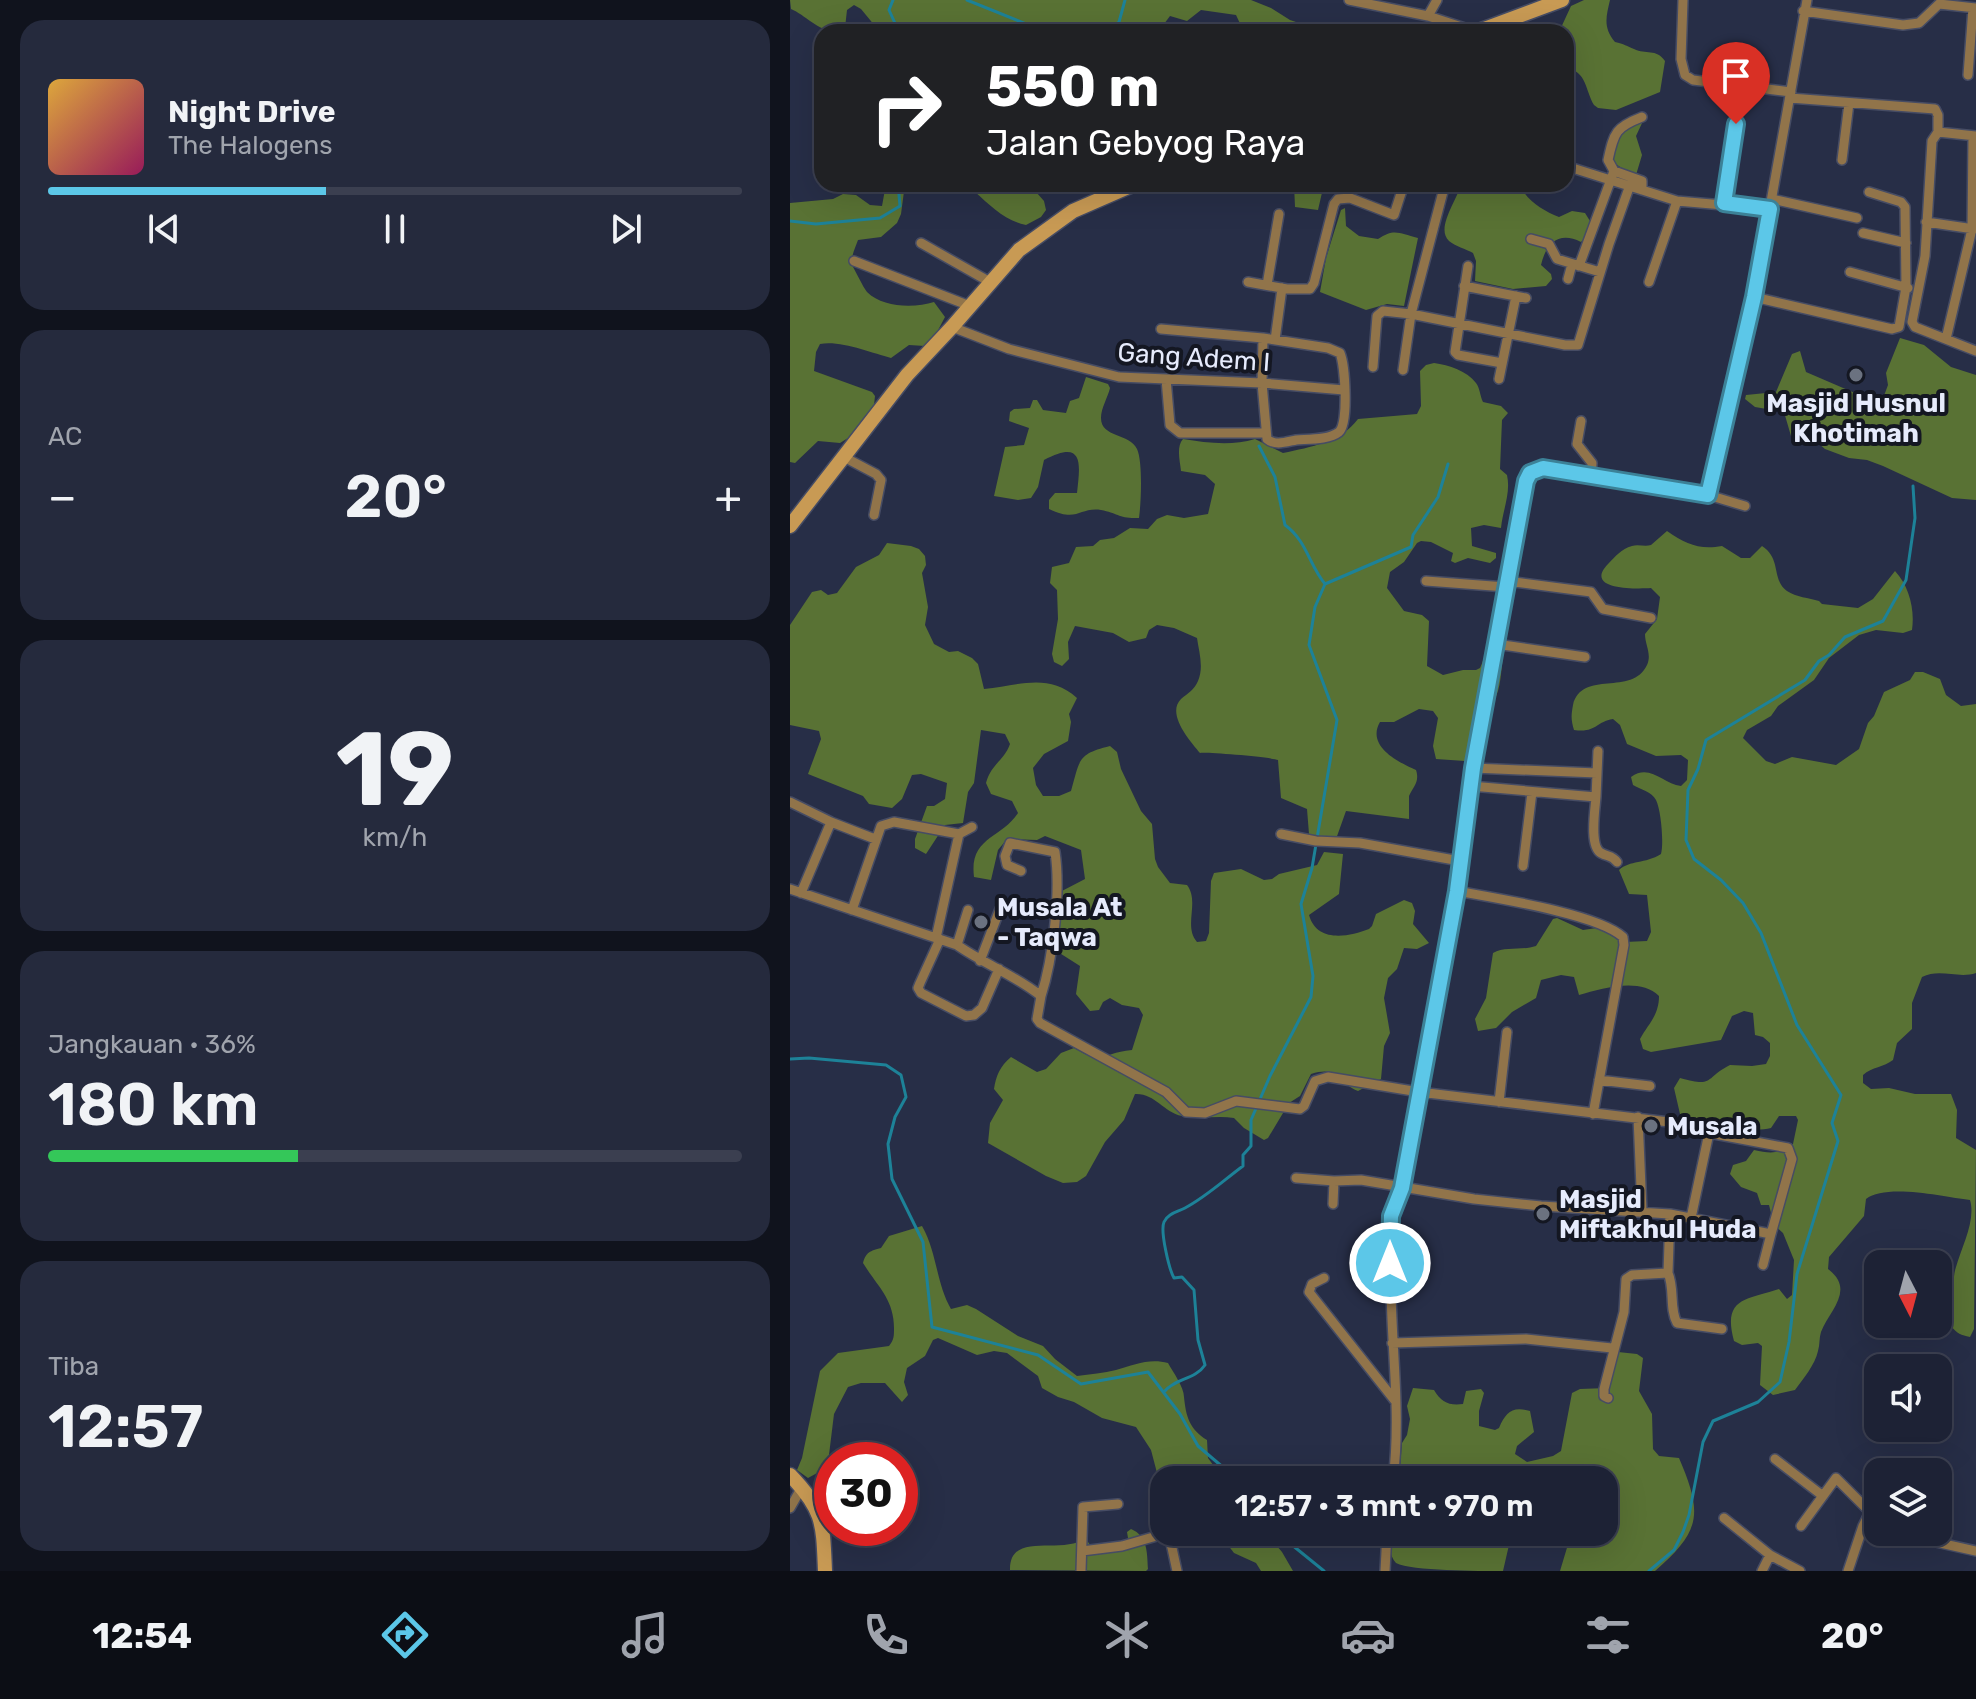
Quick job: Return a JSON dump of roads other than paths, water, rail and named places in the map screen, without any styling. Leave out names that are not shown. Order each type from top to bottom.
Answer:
[{"type":"main road","points":[[1498,24],[1562,0]]},
{"type":"main road","points":[[790,526],[907,375],[1019,250],[1073,211],[1117,192]]},
{"type":"main road","points":[[790,1475],[815,1503],[822,1521],[825,1571]]},
{"type":"street","points":[[1349,0],[1375,3],[1452,24]]},
{"type":"street","points":[[1428,16],[1437,0]]},
{"type":"street","points":[[1683,0],[1681,59],[1685,75],[1693,80],[1849,103],[1935,109],[1938,115],[1938,132],[1932,141],[1925,256],[1899,327],[1892,329],[1754,297]]},
{"type":"street","points":[[1708,495],[1754,297],[1807,0]]},
{"type":"street","points":[[1803,11],[1903,25],[1919,23],[1939,4],[1974,8],[1968,75]]},
{"type":"street","points":[[1842,160],[1849,103]]},
{"type":"street","points":[[1568,279],[1613,175],[1608,160],[1618,129],[1622,124],[1642,117]]},
{"type":"street","points":[[1724,203],[1736,124]]},
{"type":"street","points":[[1938,132],[1975,136],[1974,229],[1946,339]]},
{"type":"street","points":[[1574,168],[1642,181],[1642,190]]},
{"type":"street","points":[[1613,175],[1642,190],[1677,201],[1771,204],[1857,218]]},
{"type":"street","points":[[1373,367],[1377,316],[1383,311],[1578,345],[1630,185]]},
{"type":"street","points":[[1248,282],[1310,289],[1338,199],[1350,198],[1394,215],[1401,192]]},
{"type":"street","points":[[1403,370],[1411,314],[1443,192]]},
{"type":"street","points":[[1869,192],[1904,205],[1915,327],[1976,351]]},
{"type":"street","points":[[1649,282],[1677,201]]},
{"type":"street","points":[[1267,285],[1279,214]]},
{"type":"street","points":[[1926,222],[1974,229]]},
{"type":"street","points":[[1863,233],[1906,243]]},
{"type":"street","points":[[1531,239],[1549,244],[1557,259],[1600,272]]},
{"type":"street","points":[[921,243],[990,282]]},
{"type":"street","points":[[854,261],[970,306]]},
{"type":"street","points":[[1468,266],[1455,352],[1502,363]]},
{"type":"street","points":[[1850,272],[1912,289]]},
{"type":"street","points":[[1464,286],[1521,297],[1507,335],[1499,379]]},
{"type":"street","points":[[1275,340],[1282,288]]},
{"type":"street","name":"Gang Adem I","points":[[952,327],[1009,349],[1119,377],[1344,390]]},
{"type":"street","points":[[1161,329],[1263,338],[1328,348],[1340,353],[1343,361],[1345,423],[1336,434],[1274,443],[1267,439],[1262,383],[1263,338]]},
{"type":"street","points":[[1166,379],[1170,425],[1180,433],[1266,433]]},
{"type":"street","points":[[1581,421],[1577,444],[1592,463],[1591,477]]},
{"type":"street","points":[[842,456],[876,474],[881,480],[874,515]]},
{"type":"street","points":[[1395,1466],[1398,1446],[1392,1343],[1391,1216],[1402,1188],[1457,891],[1473,768],[1526,481],[1530,473],[1543,468],[1708,495],[1745,506]]},
{"type":"street","points":[[1426,581],[1591,592],[1603,609],[1651,618]]},
{"type":"street","points":[[1496,644],[1585,657]]},
{"type":"street","points":[[1598,751],[1592,797],[1595,845],[1601,853],[1617,862]]},
{"type":"street","points":[[1473,768],[1597,773]]},
{"type":"street","points":[[1471,786],[1592,797]]},
{"type":"street","points":[[1523,866],[1532,792]]},
{"type":"street","points":[[791,806],[875,839]]},
{"type":"street","points":[[801,893],[831,822]]},
{"type":"street","points":[[852,910],[881,826],[890,822],[959,834],[972,827]]},
{"type":"street","points":[[959,834],[938,939],[918,988],[921,993],[970,1016],[982,1008],[999,969]]},
{"type":"street","points":[[1281,834],[1317,841],[1360,843],[1460,861]]},
{"type":"street","points":[[1021,871],[1007,865],[1005,856],[1010,843],[1055,852],[1057,874],[1052,940],[1037,1019],[1166,1092],[1186,1112],[1205,1113],[1236,1101],[1300,1109],[1315,1081],[1321,1077],[1593,1114],[1638,1117],[1788,1148],[1792,1159],[1790,1170],[1763,1265]]},
{"type":"street","points":[[790,889],[957,945],[980,961],[1024,982],[1041,996]]},
{"type":"street","points":[[1457,891],[1592,921],[1623,937],[1593,1114]]},
{"type":"street","points":[[980,961],[1000,909]]},
{"type":"street","points":[[957,945],[968,910]]},
{"type":"street","points":[[1499,1102],[1507,1032]]},
{"type":"street","points":[[1599,1080],[1650,1086]]},
{"type":"street","points":[[1638,1117],[1642,1211]]},
{"type":"street","points":[[1691,1218],[1709,1133]]},
{"type":"street","points":[[1296,1178],[1361,1180],[1528,1205],[1670,1214],[1771,1234]]},
{"type":"street","points":[[1333,1204],[1334,1181]]},
{"type":"street","points":[[1670,1214],[1668,1273],[1674,1318],[1677,1323],[1722,1329]]},
{"type":"street","points":[[1608,1398],[1603,1393],[1612,1348],[1624,1312],[1626,1279],[1632,1275],[1668,1273]]},
{"type":"street","points":[[1324,1278],[1309,1286],[1309,1292],[1396,1402]]},
{"type":"street","points":[[1392,1343],[1526,1339],[1612,1348]]},
{"type":"street","points":[[1775,1459],[1823,1496]]},
{"type":"street","points":[[1801,1526],[1836,1478],[1870,1512],[1848,1571]]},
{"type":"street","points":[[790,1508],[802,1487]]},
{"type":"street","points":[[1081,1571],[1083,1507],[1118,1504]]},
{"type":"street","points":[[1724,1518],[1770,1555],[1796,1570]]},
{"type":"street","points":[[1082,1551],[1122,1546],[1167,1533],[1177,1571]]},
{"type":"street","points":[[1385,1571],[1386,1546]]},
{"type":"street","points":[[1952,1546],[1976,1551]]},
{"type":"street","points":[[1762,1571],[1770,1555]]},
{"type":"waterway","points":[[893,0],[889,10],[895,24]]},
{"type":"waterway","points":[[967,0],[1026,24]]},
{"type":"waterway","points":[[1116,24],[1125,0]]},
{"type":"waterway","points":[[790,221],[816,224],[880,218],[900,206],[899,192]]},
{"type":"waterway","points":[[1259,446],[1275,477],[1285,525],[1298,538],[1325,584]]},
{"type":"waterway","points":[[1164,1392],[1196,1374],[1205,1365],[1198,1340],[1194,1290],[1182,1277],[1174,1278],[1166,1250],[1164,1222],[1243,1166],[1243,1155],[1251,1146],[1251,1120],[1311,997],[1313,976],[1301,904],[1312,868],[1337,720],[1309,645],[1315,607],[1325,584],[1411,547],[1413,535],[1438,497],[1448,464]]},
{"type":"waterway","points":[[1649,1571],[1674,1550],[1683,1532],[1703,1442],[1713,1421],[1758,1402],[1780,1382],[1789,1342],[1797,1274],[1838,1141],[1832,1123],[1841,1095],[1797,1025],[1761,933],[1743,903],[1721,880],[1694,859],[1686,840],[1688,790],[1706,740],[1805,680],[1819,661],[1845,637],[1883,621],[1906,580],[1915,518],[1913,486]]},
{"type":"waterway","points":[[790,1059],[886,1065],[901,1075],[906,1097],[895,1117],[888,1144],[892,1179],[923,1242],[932,1327],[1038,1355],[1081,1384],[1148,1372],[1180,1414],[1198,1446],[1222,1466]]},
{"type":"waterway","points":[[1293,1546],[1324,1571]]},
{"type":"place","name":"Masjid Husnul Khotimah","points":[[1856,375]]},
{"type":"place","name":"Musala At - Taqwa","points":[[981,922]]},
{"type":"place","name":"Musala","points":[[1651,1126]]},
{"type":"place","name":"Masjid Miftakhul Huda","points":[[1543,1214]]}]
